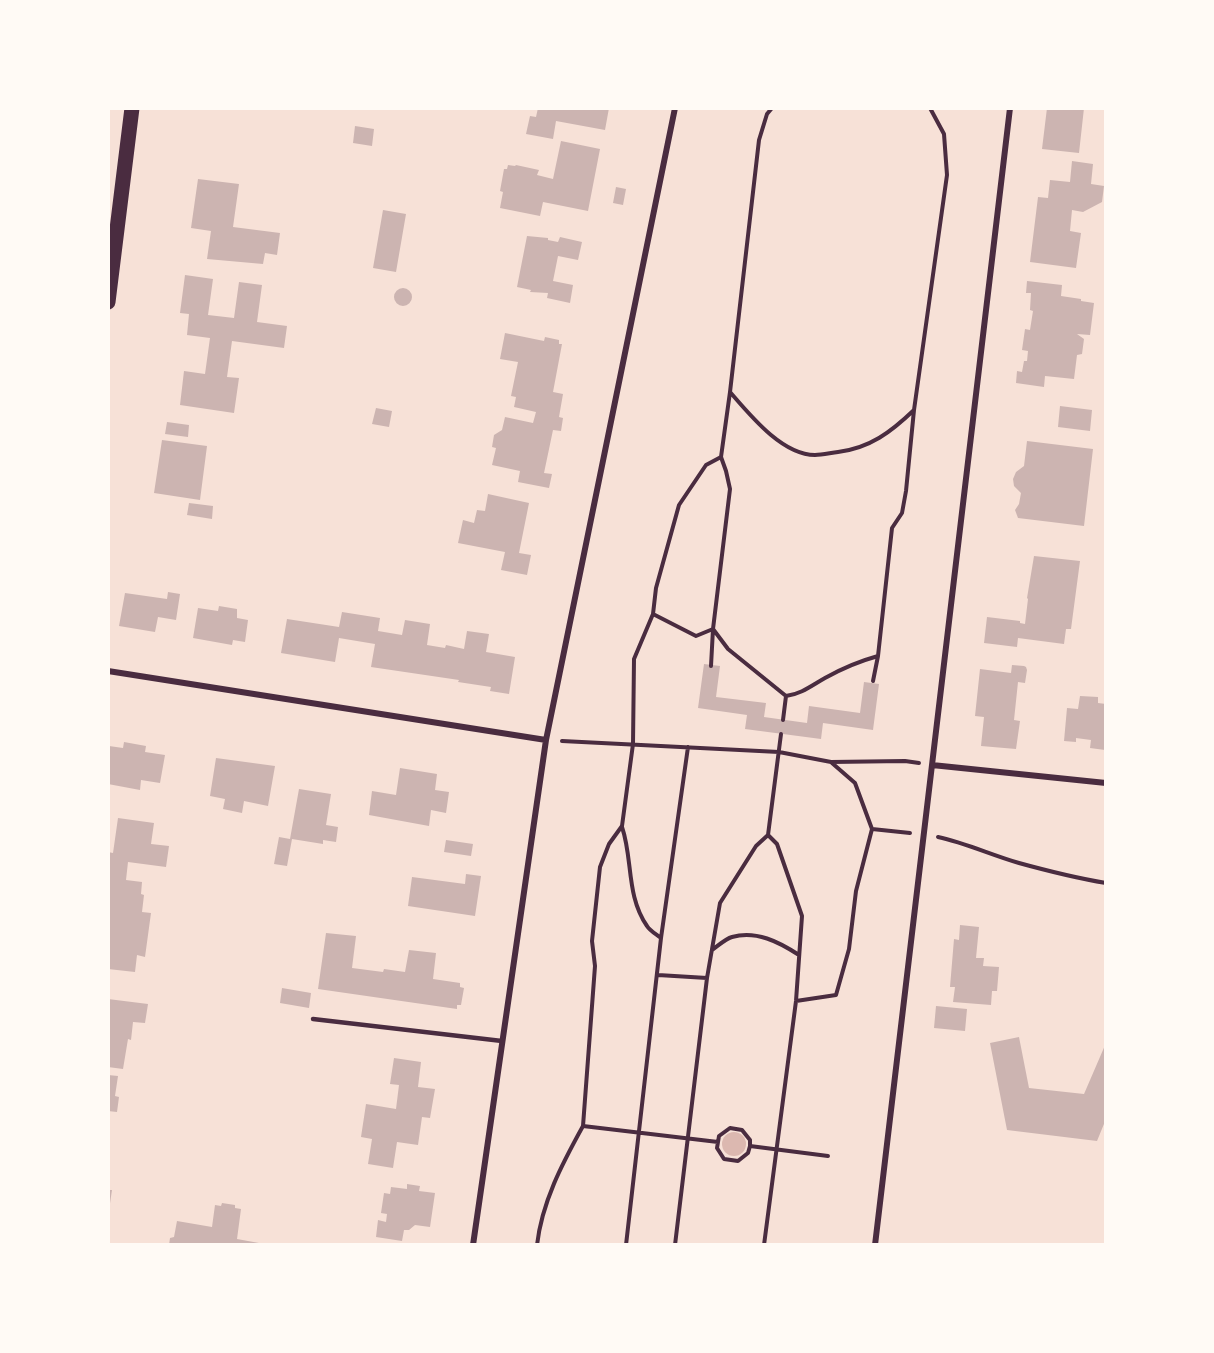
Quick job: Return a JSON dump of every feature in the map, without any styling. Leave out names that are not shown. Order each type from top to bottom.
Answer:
[{"type":"main road","points":[[108,302],[132,108]]},
{"type":"street","points":[[473,1245],[546,740],[675,108]]},
{"type":"street","points":[[875,1245],[1010,108]]},
{"type":"street","points":[[108,672],[546,740]]},
{"type":"street","points":[[932,765],[1106,783]]},
{"type":"lane","points":[[314,1019],[502,1041]]},
{"type":"path","points":[[711,666],[713,629],[730,489],[721,457],[759,140],[767,114],[772,108]]},
{"type":"path","points":[[873,681],[878,656],[892,528],[902,513],[906,491],[914,410],[947,175],[944,134],[930,108]]},
{"type":"path","points":[[730,392],[760,426],[785,445],[813,455],[849,450],[873,443],[895,428],[914,410]]},
{"type":"path","points":[[661,938],[647,927],[631,891],[628,843],[622,826],[633,744],[634,659],[654,614],[656,588],[680,505],[706,465],[721,457]]},
{"type":"path","points":[[654,614],[696,636],[713,629]]},
{"type":"path","points":[[713,629],[728,649],[786,696],[797,695],[826,677],[861,660],[878,656]]},
{"type":"path","points":[[783,720],[786,696]]},
{"type":"path","points":[[675,1245],[707,978],[720,903],[756,846],[768,835],[781,734]]},
{"type":"path","points":[[546,740],[779,752],[831,762],[905,761],[932,765]]},
{"type":"path","points":[[626,1245],[661,938],[688,747]]},
{"type":"path","points":[[796,1001],[836,995],[849,949],[856,891],[872,829],[855,783],[831,762]]},
{"type":"path","points":[[537,1245],[539,1226],[558,1172],[583,1126],[595,966],[592,941],[600,867],[609,844],[622,826]]},
{"type":"path","points":[[872,829],[923,834],[959,842],[1017,862],[1071,877],[1106,883]]},
{"type":"path","points":[[764,1245],[796,1001],[802,916],[777,844],[768,835]]},
{"type":"path","points":[[711,950],[731,937],[759,936],[778,942],[798,955]]},
{"type":"path","points":[[658,975],[707,978]]},
{"type":"path","points":[[583,1126],[718,1142]]},
{"type":"path","points":[[730,1128],[742,1130],[750,1140],[750,1146],[748,1153],[738,1161],[724,1159],[717,1148],[718,1142],[719,1136],[730,1128]]},
{"type":"path","points":[[750,1146],[828,1156]]},
{"type":"shaded area","points":[[734,1132],[743,1135],[746,1144],[743,1153],[734,1156],[725,1153],[722,1144],[725,1135]]},
{"type":"building","points":[[538,108],[609,108],[605,130],[556,121],[553,139],[526,134],[530,116],[536,117]]},
{"type":"building","points":[[1047,108],[1084,108],[1079,153],[1042,149]]},
{"type":"building","points":[[355,126],[374,129],[372,146],[353,143]]},
{"type":"building","points":[[561,141],[600,149],[588,211],[543,202],[540,216],[500,208],[504,169],[507,169],[508,165],[516,165],[539,170],[537,175],[553,179]]},
{"type":"building","points":[[1072,161],[1093,164],[1091,184],[1104,186],[1102,202],[1083,212],[1072,210],[1070,231],[1081,233],[1076,268],[1030,262],[1038,197],[1048,198],[1050,180],[1070,182]]},
{"type":"building","points":[[198,179],[239,184],[233,227],[280,233],[277,255],[265,253],[263,264],[207,259],[211,231],[191,228]]},
{"type":"building","points":[[616,187],[626,189],[623,205],[613,203]]},
{"type":"building","points":[[383,210],[406,214],[396,272],[373,268]]},
{"type":"building","points":[[527,236],[548,238],[548,240],[558,242],[560,237],[582,242],[578,260],[558,256],[553,281],[573,285],[570,303],[547,298],[548,293],[530,292],[531,290],[517,287]]},
{"type":"building","points":[[185,275],[213,279],[208,315],[234,318],[239,282],[262,285],[257,322],[287,326],[284,348],[232,341],[227,377],[239,378],[234,413],[180,405],[184,371],[205,374],[210,338],[187,335],[189,314],[180,313]]},
{"type":"building","points":[[1027,281],[1062,285],[1061,296],[1094,303],[1090,335],[1077,334],[1084,339],[1082,354],[1077,355],[1074,379],[1045,376],[1044,387],[1016,383],[1017,371],[1022,372],[1024,361],[1027,361],[1028,351],[1022,350],[1025,329],[1030,330],[1033,311],[1030,310],[1031,293],[1026,293]]},
{"type":"building","points":[[399,288],[407,288],[412,293],[410,304],[399,306],[394,301],[394,293]]},
{"type":"building","points":[[505,333],[544,341],[545,337],[559,340],[559,344],[562,344],[553,392],[563,394],[559,417],[563,418],[561,431],[553,430],[544,473],[552,474],[549,488],[518,482],[520,471],[492,465],[496,448],[492,447],[494,435],[502,430],[505,417],[533,423],[536,412],[514,407],[516,397],[511,396],[518,362],[500,359]]},
{"type":"building","points":[[1060,406],[1092,410],[1090,431],[1058,427]]},
{"type":"building","points":[[376,408],[392,411],[389,427],[372,424]]},
{"type":"building","points":[[167,422],[189,425],[188,437],[165,434]]},
{"type":"building","points":[[162,440],[207,446],[200,500],[154,493]]},
{"type":"building","points":[[1027,441],[1093,449],[1084,526],[1018,518],[1015,510],[1021,493],[1014,486],[1013,479],[1016,472],[1024,466]]},
{"type":"building","points":[[488,494],[529,503],[519,553],[531,555],[527,575],[501,570],[505,552],[458,543],[463,520],[474,523],[477,510],[485,511]]},
{"type":"building","points":[[189,503],[213,506],[212,519],[187,515]]},
{"type":"building","points":[[1034,556],[1080,561],[1071,629],[1066,629],[1064,644],[1018,638],[1017,647],[984,643],[987,617],[1020,621],[1025,624]]},
{"type":"building","points":[[168,592],[180,594],[176,620],[158,617],[155,632],[119,626],[125,593],[167,599]]},
{"type":"building","points":[[219,606],[237,609],[237,618],[248,620],[245,642],[233,640],[232,645],[193,638],[198,608],[218,611]]},
{"type":"building","points":[[342,612],[380,618],[378,631],[402,635],[405,620],[430,624],[427,645],[445,648],[446,645],[464,649],[467,631],[489,634],[486,652],[515,657],[509,694],[490,691],[491,687],[458,682],[459,680],[371,667],[375,644],[339,638],[335,662],[281,653],[287,619],[339,627]]},
{"type":"building","points":[[704,664],[720,666],[716,697],[766,703],[764,717],[807,723],[809,706],[860,713],[864,682],[879,684],[873,730],[823,723],[821,739],[745,729],[747,715],[698,708]]},
{"type":"building","points":[[1012,665],[1024,666],[1027,670],[1025,683],[1018,682],[1014,720],[1020,721],[1016,749],[981,746],[984,717],[975,716],[980,669],[1011,673]]},
{"type":"building","points":[[1080,696],[1098,697],[1098,703],[1106,704],[1105,750],[1090,748],[1091,740],[1076,738],[1076,742],[1064,741],[1067,708],[1078,709]]},
{"type":"building","points":[[124,742],[146,746],[145,752],[165,755],[160,783],[141,780],[140,790],[108,784],[109,746],[123,748]]},
{"type":"building","points":[[216,758],[275,766],[268,806],[244,801],[242,813],[223,809],[225,799],[210,796]]},
{"type":"building","points":[[400,768],[437,774],[435,790],[449,792],[446,813],[431,810],[429,826],[369,815],[372,791],[396,795]]},
{"type":"building","points":[[299,789],[331,794],[326,825],[338,827],[336,842],[323,840],[323,844],[292,839],[287,866],[274,864],[279,837],[290,839]]},
{"type":"building","points":[[118,818],[154,823],[151,844],[169,846],[166,867],[128,862],[126,880],[142,882],[141,894],[144,895],[142,912],[151,913],[145,957],[137,955],[135,972],[108,969],[108,852],[113,853]]},
{"type":"building","points":[[446,840],[473,844],[471,856],[444,852]]},
{"type":"building","points":[[466,874],[481,876],[475,916],[408,906],[412,877],[465,884]]},
{"type":"building","points":[[960,925],[979,927],[976,958],[984,958],[983,966],[999,967],[997,991],[992,991],[991,1005],[953,1002],[955,987],[950,987],[954,939],[959,940]]},
{"type":"building","points":[[326,933],[356,936],[352,968],[405,972],[409,950],[436,953],[433,979],[460,983],[460,987],[464,988],[461,1005],[457,1005],[457,1009],[318,989]]},
{"type":"building","points":[[282,988],[311,993],[309,1008],[280,1003]]},
{"type":"building","points":[[108,999],[148,1004],[145,1023],[133,1022],[123,1069],[108,1067]]},
{"type":"building","points":[[936,1006],[967,1009],[965,1031],[934,1028]]},
{"type":"building","points":[[1019,1037],[1029,1088],[1084,1094],[1106,1043],[1106,1119],[1097,1141],[1007,1130],[990,1043]]},
{"type":"building","points":[[394,1058],[421,1062],[418,1087],[435,1089],[430,1118],[422,1117],[418,1145],[397,1142],[393,1168],[368,1164],[372,1139],[361,1137],[366,1104],[396,1109],[399,1085],[390,1084]]},
{"type":"building","points":[[108,1075],[118,1076],[115,1096],[119,1097],[117,1112],[108,1111]]},
{"type":"building","points":[[407,1184],[420,1186],[419,1191],[435,1193],[430,1227],[415,1225],[409,1230],[404,1230],[402,1241],[376,1237],[378,1220],[386,1222],[387,1214],[381,1213],[384,1193],[390,1194],[391,1187],[407,1189]]},
{"type":"building","points":[[108,1190],[112,1190],[109,1210],[108,1210]]},
{"type":"building","points":[[222,1203],[235,1205],[235,1208],[241,1209],[237,1239],[270,1245],[169,1245],[170,1238],[174,1237],[177,1221],[212,1227],[215,1205],[221,1206]]}]
